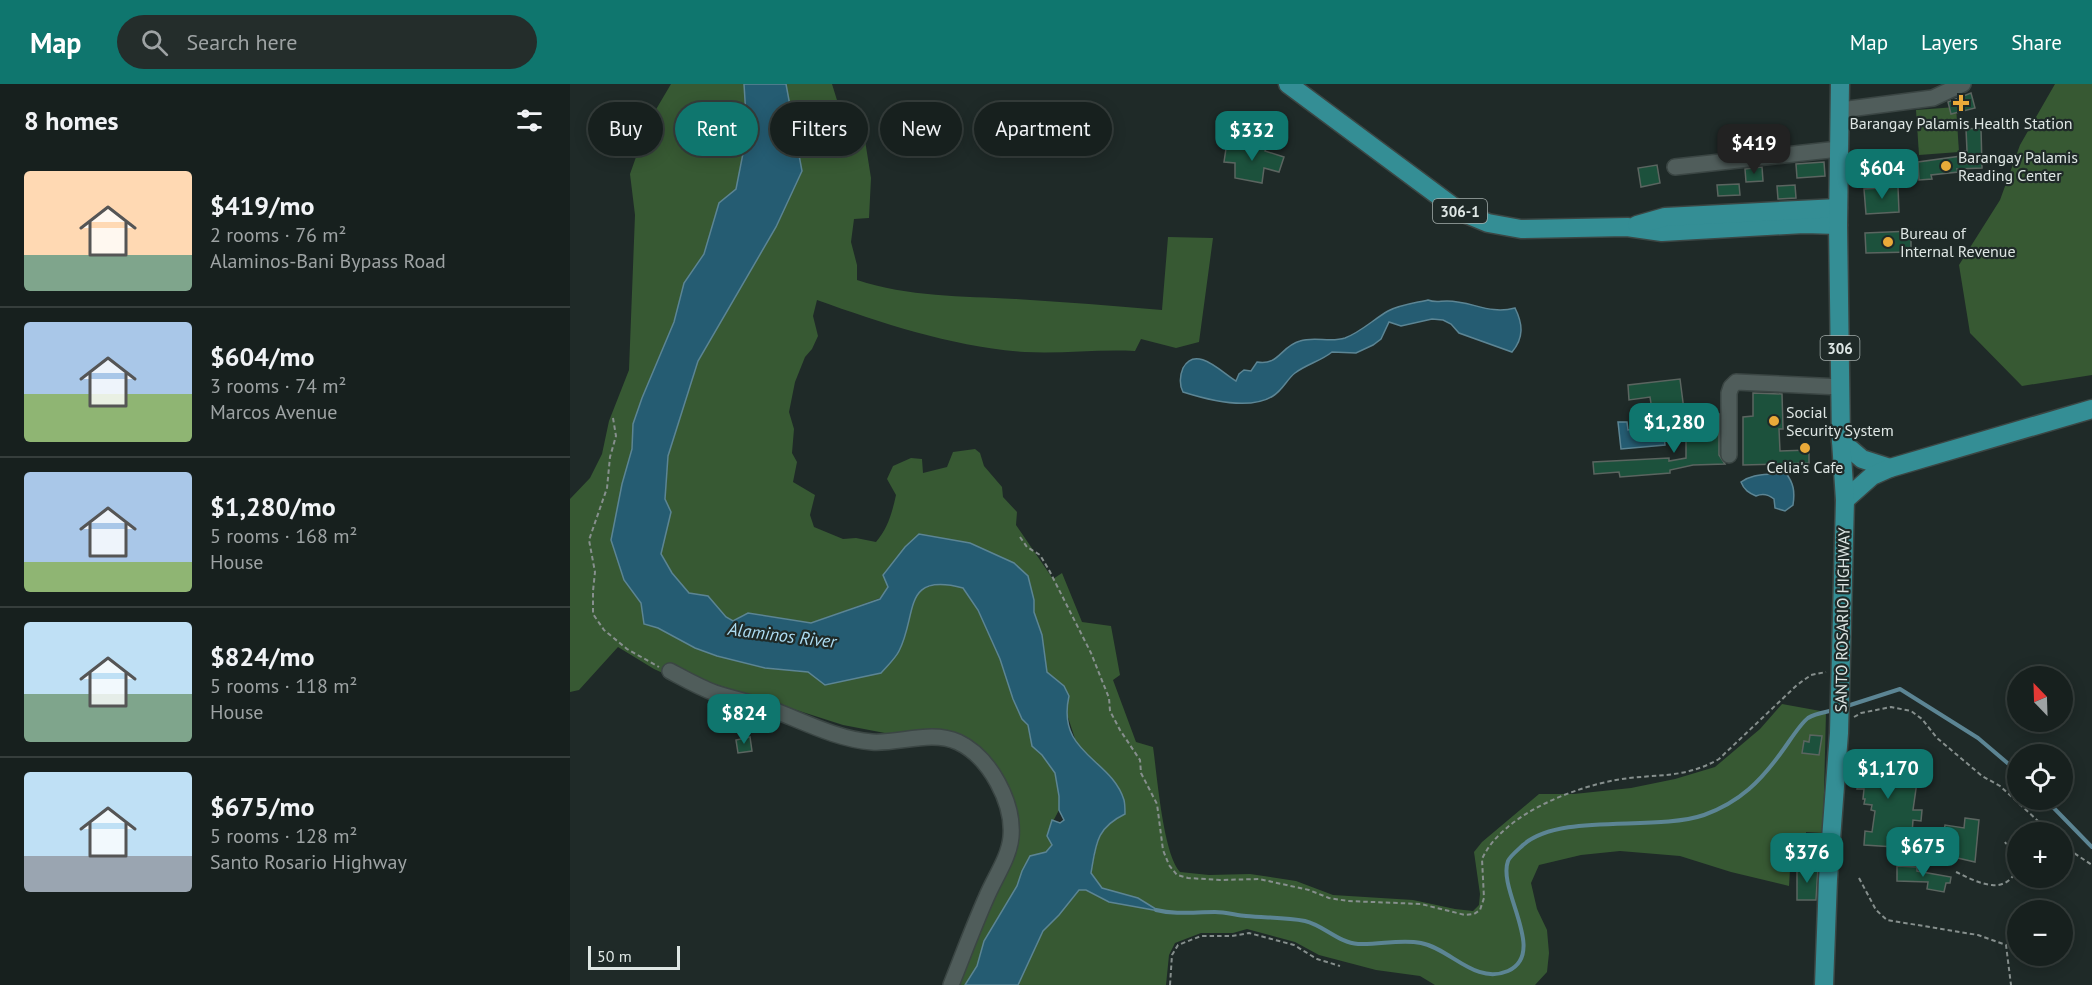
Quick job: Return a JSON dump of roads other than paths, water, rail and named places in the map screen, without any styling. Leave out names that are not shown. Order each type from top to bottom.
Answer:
[{"type":"main road","name":"306-1","points":[[1288,84],[1459,211],[1488,223],[1521,229],[1627,227],[1665,217],[1838,217]]},
{"type":"main road","name":"306","points":[[1840,84],[1838,217],[1843,471]]},
{"type":"main road","points":[[1845,500],[1872,477],[1890,468],[2092,409]]},
{"type":"main road","points":[[1841,441],[1862,459],[1890,468]]},
{"type":"main road","points":[[1843,471],[1890,468]]},
{"type":"main road","points":[[1843,471],[1872,477]]},
{"type":"main road","name":"SANTO ROSARIO HIGHWAY","points":[[1824,985],[1828,879],[1844,727],[1841,677],[1845,500],[1843,471]]},
{"type":"street","points":[[1841,110],[1932,98],[1963,84]]},
{"type":"street","points":[[1675,167],[1839,149]]},
{"type":"street","points":[[1729,455],[1729,393],[1736,382],[1840,387]]},
{"type":"street","points":[[670,671],[716,693],[770,709],[835,734],[872,742],[935,738],[957,742],[973,753],[988,769],[1000,784],[1008,813],[1011,837],[1005,858],[951,985]]},
{"type":"water","name":"Alaminos River","points":[[744,84],[786,84],[789,102],[770,102],[770,156],[799,156],[802,171],[776,227],[698,361],[668,456],[665,499],[671,512],[661,554],[672,573],[689,593],[708,596],[726,617],[733,621],[748,613],[811,623],[880,599],[888,587],[883,575],[905,547],[919,534],[970,543],[1014,563],[1028,576],[1034,600],[1034,612],[1042,635],[1047,672],[1064,686],[1069,696],[1067,715],[1070,731],[1077,743],[1108,774],[1124,800],[1125,814],[1108,825],[1099,838],[1091,873],[1102,888],[1138,898],[1159,911],[1109,902],[1086,890],[1079,890],[1043,931],[1018,985],[965,985],[977,966],[984,941],[1017,886],[1030,856],[1046,852],[1052,845],[1047,836],[1052,820],[1060,823],[1064,820],[1059,810],[1055,773],[1032,746],[1028,725],[1022,719],[1013,699],[1000,659],[978,610],[963,588],[943,585],[930,586],[921,591],[915,600],[899,651],[881,673],[825,685],[808,672],[765,668],[717,656],[695,648],[658,628],[644,624],[641,603],[624,580],[611,540],[622,484],[632,449],[633,424],[674,322],[684,283],[704,254],[719,203],[736,189],[742,156],[758,156],[758,102],[745,102]]},
{"type":"water","points":[[1428,300],[1456,302],[1497,310],[1515,308],[1521,325],[1519,341],[1512,352],[1459,333],[1451,324],[1443,320],[1432,319],[1401,326],[1389,322],[1381,339],[1373,345],[1356,353],[1332,352],[1295,373],[1276,394],[1263,400],[1252,403],[1228,403],[1183,392],[1180,380],[1183,368],[1188,361],[1202,359],[1236,381],[1244,370],[1251,371],[1257,362],[1270,361],[1294,344],[1311,339],[1345,338],[1392,309]]},
{"type":"water","points":[[1618,422],[1627,422],[1628,430],[1663,426],[1665,445],[1621,449]]},
{"type":"water","points":[[1785,472],[1792,484],[1794,496],[1793,505],[1785,511],[1775,508],[1774,499],[1770,496],[1763,494],[1756,496],[1749,492],[1741,482],[1757,475]]},
{"type":"waterway","points":[[1844,707],[1900,689],[1978,738],[2007,763]]},
{"type":"waterway","points":[[1156,910],[1178,913],[1219,912],[1305,921],[1351,943],[1421,943],[1432,946],[1474,970],[1496,974],[1508,971],[1519,962],[1523,950],[1523,936],[1506,873],[1509,859],[1523,845],[1540,835],[1560,829],[1584,825],[1683,820],[1717,810],[1739,797],[1758,781],[1808,718],[1834,710]]},
{"type":"waterway","points":[[2056,810],[2092,847]]},
{"type":"place","name":"Barangay Palamis Health Station","points":[[1961,103]]},
{"type":"place","name":"Barangay Palamis Reading Center","points":[[1946,166]]},
{"type":"place","name":"Bureau of Internal Revenue","points":[[1888,242]]},
{"type":"place","name":"Social Security System","points":[[1774,421]]},
{"type":"place","name":"Celia's Cafe","points":[[1805,448]]}]
